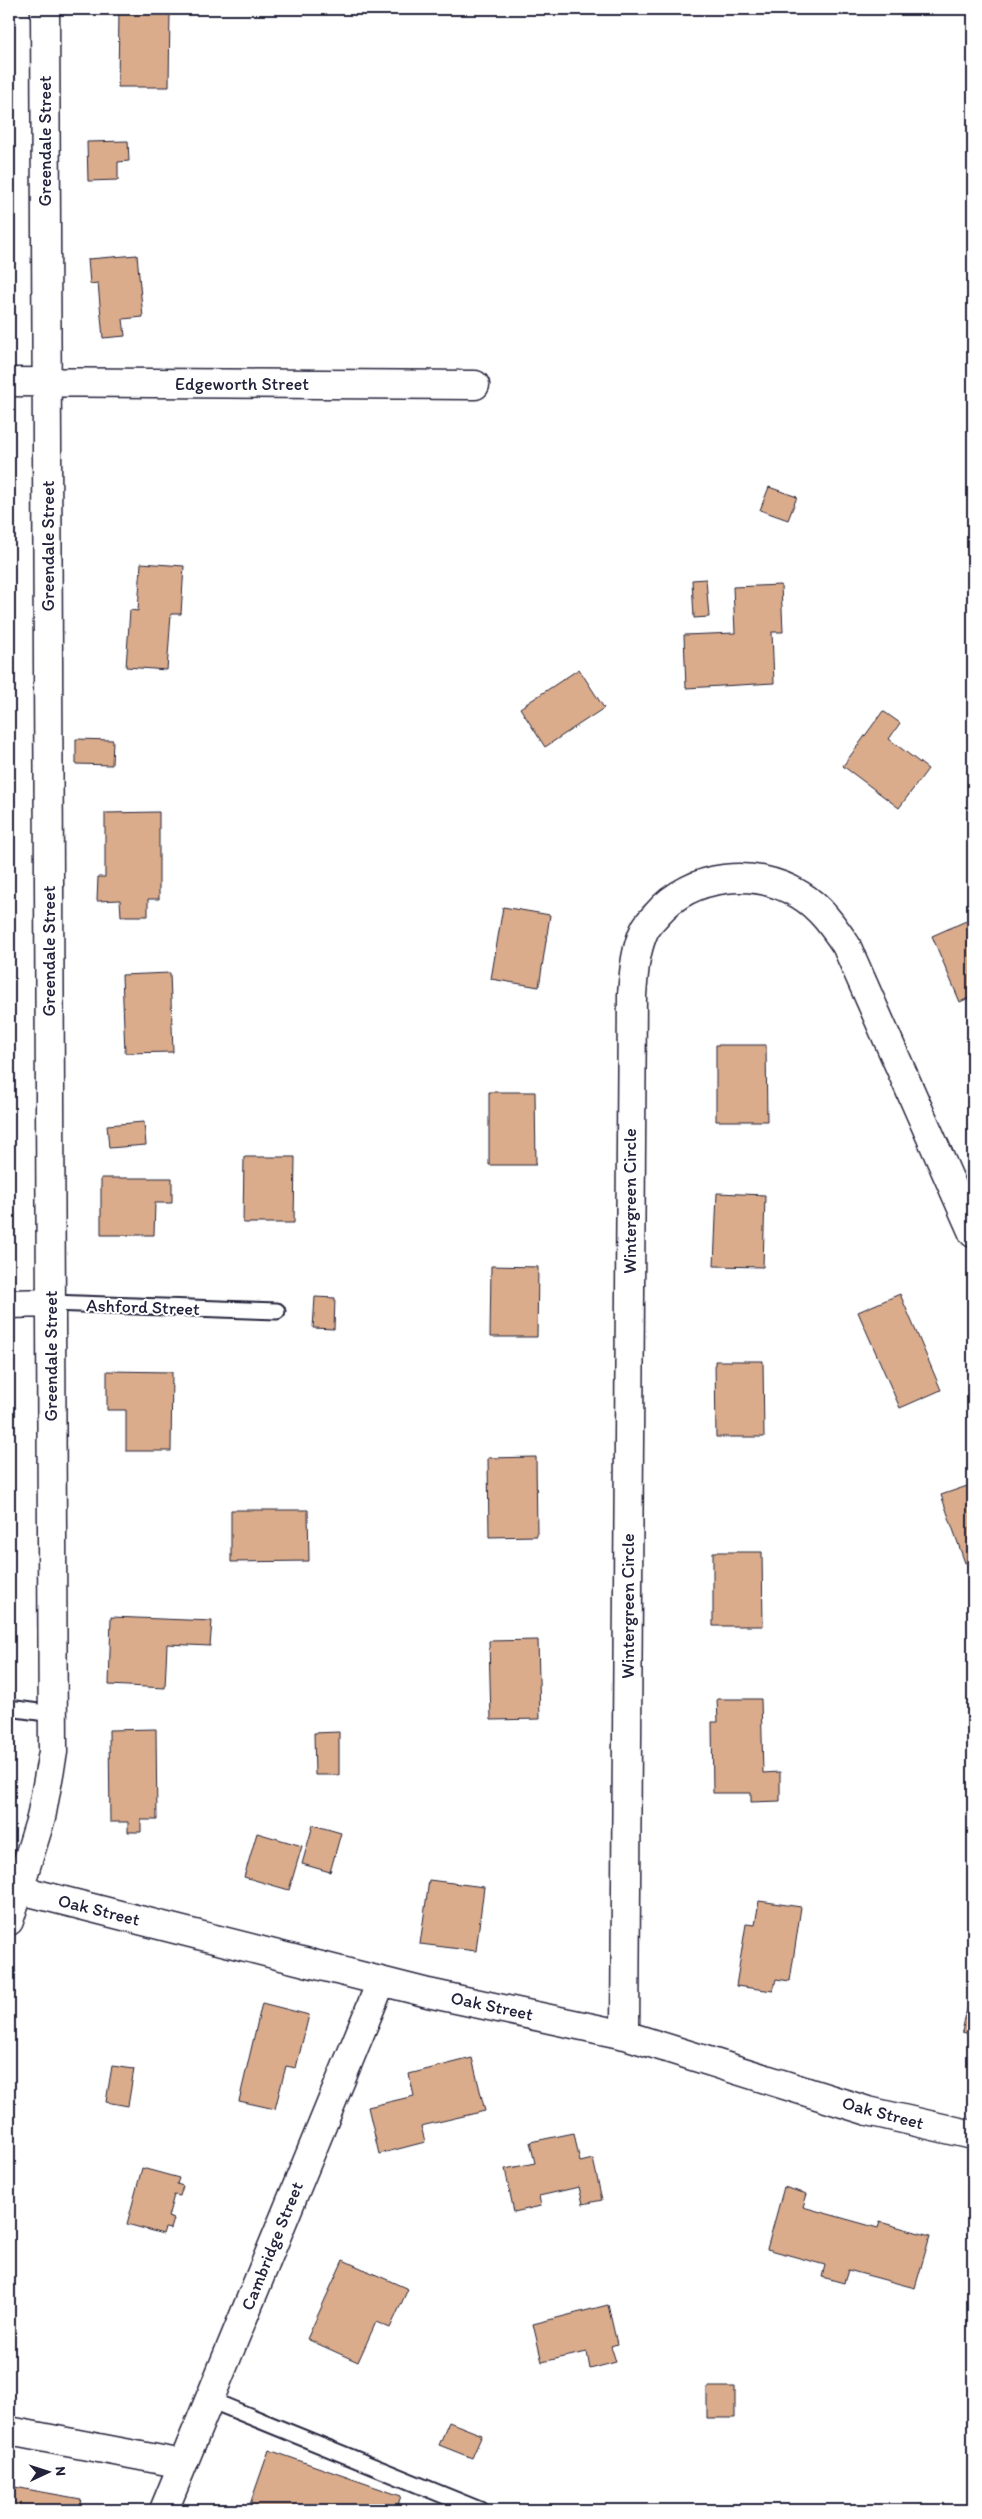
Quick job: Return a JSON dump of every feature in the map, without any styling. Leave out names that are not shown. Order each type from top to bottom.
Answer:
[{"type":"street","name":"Greendale Street","points":[[9,1921],[14,1888],[41,1818],[53,1752],[45,9]]},
{"type":"street","name":"Edgeworth Street","points":[[9,382],[475,384]]},
{"type":"street","name":"Wintergreen Circle","points":[[625,2035],[632,996],[636,952],[646,926],[668,902],[699,884],[715,879],[740,878],[770,882],[800,894],[825,915],[846,945],[973,1233]]},
{"type":"street","name":"Ashford Street","points":[[9,1304],[50,1303]]},
{"type":"street","name":"Oak Street","points":[[14,1888],[381,1982],[625,2035],[868,2110],[973,2136]]},
{"type":"street","name":"Cambridge Street","points":[[164,2510],[381,1982]]},
{"type":"street","points":[[9,2431],[183,2464]]},
{"type":"lane","name":"Ashford Street","points":[[50,1303],[277,1311]]},
{"type":"lane","points":[[9,1708],[53,1714]]},
{"type":"lane","points":[[210,2400],[480,2510]]},
{"type":"building","points":[[119,9],[170,9],[169,87],[118,87]]},
{"type":"building","points":[[128,141],[129,161],[118,162],[118,180],[88,181],[87,142]]},
{"type":"building","points":[[137,255],[143,317],[123,319],[125,336],[103,338],[98,283],[90,284],[88,259]]},
{"type":"building","points":[[769,487],[797,497],[788,520],[760,510]]},
{"type":"building","points":[[141,563],[184,566],[181,614],[171,614],[167,670],[126,667],[130,610],[138,611]]},
{"type":"building","points":[[706,579],[709,617],[694,618],[692,580]]},
{"type":"building","points":[[781,585],[783,632],[772,632],[774,683],[686,688],[684,635],[735,633],[733,587]]},
{"type":"building","points":[[579,669],[604,708],[545,747],[520,708]]},
{"type":"building","points":[[883,711],[900,723],[889,739],[928,769],[899,808],[843,766]]},
{"type":"building","points":[[76,739],[113,740],[112,765],[76,764]]},
{"type":"building","points":[[159,812],[159,899],[148,899],[148,916],[121,916],[120,900],[97,901],[98,877],[105,877],[105,813]]},
{"type":"building","points":[[503,907],[550,915],[539,987],[491,979]]},
{"type":"building","points":[[973,918],[973,996],[960,1002],[932,936]]},
{"type":"building","points":[[170,973],[173,1052],[125,1053],[122,975]]},
{"type":"building","points":[[716,1045],[766,1045],[767,1121],[716,1121]]},
{"type":"building","points":[[489,1092],[535,1092],[536,1165],[489,1165]]},
{"type":"building","points":[[144,1122],[146,1145],[109,1148],[107,1125]]},
{"type":"building","points":[[244,1157],[295,1157],[294,1223],[243,1223]]},
{"type":"building","points":[[101,1178],[172,1178],[172,1203],[155,1203],[154,1235],[101,1235]]},
{"type":"building","points":[[717,1193],[765,1195],[763,1267],[714,1266]]},
{"type":"building","points":[[491,1266],[538,1267],[537,1337],[490,1337]]},
{"type":"building","points":[[900,1294],[941,1390],[900,1408],[858,1312]]},
{"type":"building","points":[[315,1297],[335,1298],[334,1329],[313,1328]]},
{"type":"building","points":[[715,1361],[763,1361],[764,1437],[716,1437]]},
{"type":"building","points":[[107,1371],[172,1372],[171,1451],[126,1451],[126,1410],[107,1410]]},
{"type":"building","points":[[536,1457],[537,1536],[489,1537],[488,1458]]},
{"type":"building","points":[[973,1484],[973,1560],[965,1563],[941,1495]]},
{"type":"building","points":[[231,1510],[308,1510],[309,1561],[231,1562]]},
{"type":"building","points":[[713,1552],[762,1552],[763,1626],[713,1626]]},
{"type":"building","points":[[111,1617],[212,1621],[210,1646],[167,1644],[165,1688],[109,1685]]},
{"type":"building","points":[[538,1640],[540,1719],[491,1720],[489,1641]]},
{"type":"building","points":[[717,1699],[761,1699],[763,1773],[780,1772],[780,1801],[751,1802],[751,1793],[713,1793],[712,1722],[718,1722]]},
{"type":"building","points":[[156,1729],[157,1820],[141,1820],[141,1832],[128,1832],[128,1822],[110,1822],[109,1730]]},
{"type":"building","points":[[339,1732],[339,1775],[315,1775],[314,1733]]},
{"type":"building","points":[[313,1825],[341,1833],[330,1872],[302,1864]]},
{"type":"building","points":[[257,1833],[302,1846],[289,1890],[244,1877]]},
{"type":"building","points":[[429,1880],[484,1887],[476,1951],[420,1944]]},
{"type":"building","points":[[759,1901],[801,1907],[790,1981],[776,1979],[773,1991],[736,1986],[746,1924],[755,1925]]},
{"type":"building","points":[[973,1987],[973,2035],[962,2032]]},
{"type":"building","points":[[262,2003],[309,2015],[296,2068],[286,2066],[275,2109],[239,2101]]},
{"type":"building","points":[[472,2058],[485,2111],[421,2126],[425,2142],[379,2154],[368,2107],[414,2096],[409,2074]]},
{"type":"building","points":[[112,2066],[134,2069],[128,2106],[106,2102]]},
{"type":"building","points":[[574,2133],[580,2162],[593,2159],[602,2200],[583,2204],[579,2187],[539,2196],[541,2206],[514,2212],[505,2169],[535,2163],[530,2142]]},
{"type":"building","points":[[142,2168],[179,2178],[177,2184],[183,2186],[180,2196],[174,2195],[168,2217],[174,2219],[171,2229],[165,2228],[163,2234],[127,2224]]},
{"type":"building","points":[[784,2187],[807,2194],[803,2207],[878,2228],[880,2222],[930,2236],[915,2288],[848,2270],[844,2283],[822,2277],[825,2265],[767,2249]]},
{"type":"building","points":[[343,2260],[408,2289],[390,2328],[376,2322],[358,2362],[307,2339]]},
{"type":"building","points":[[608,2305],[617,2344],[611,2346],[616,2362],[590,2369],[587,2352],[542,2362],[533,2324]]},
{"type":"building","points":[[707,2387],[735,2387],[735,2418],[707,2418]]},
{"type":"building","points":[[449,2422],[482,2435],[472,2458],[439,2445]]},
{"type":"building","points":[[269,2450],[401,2496],[396,2510],[248,2510]]},
{"type":"building","points":[[9,2486],[81,2499],[79,2510],[9,2510]]}]
